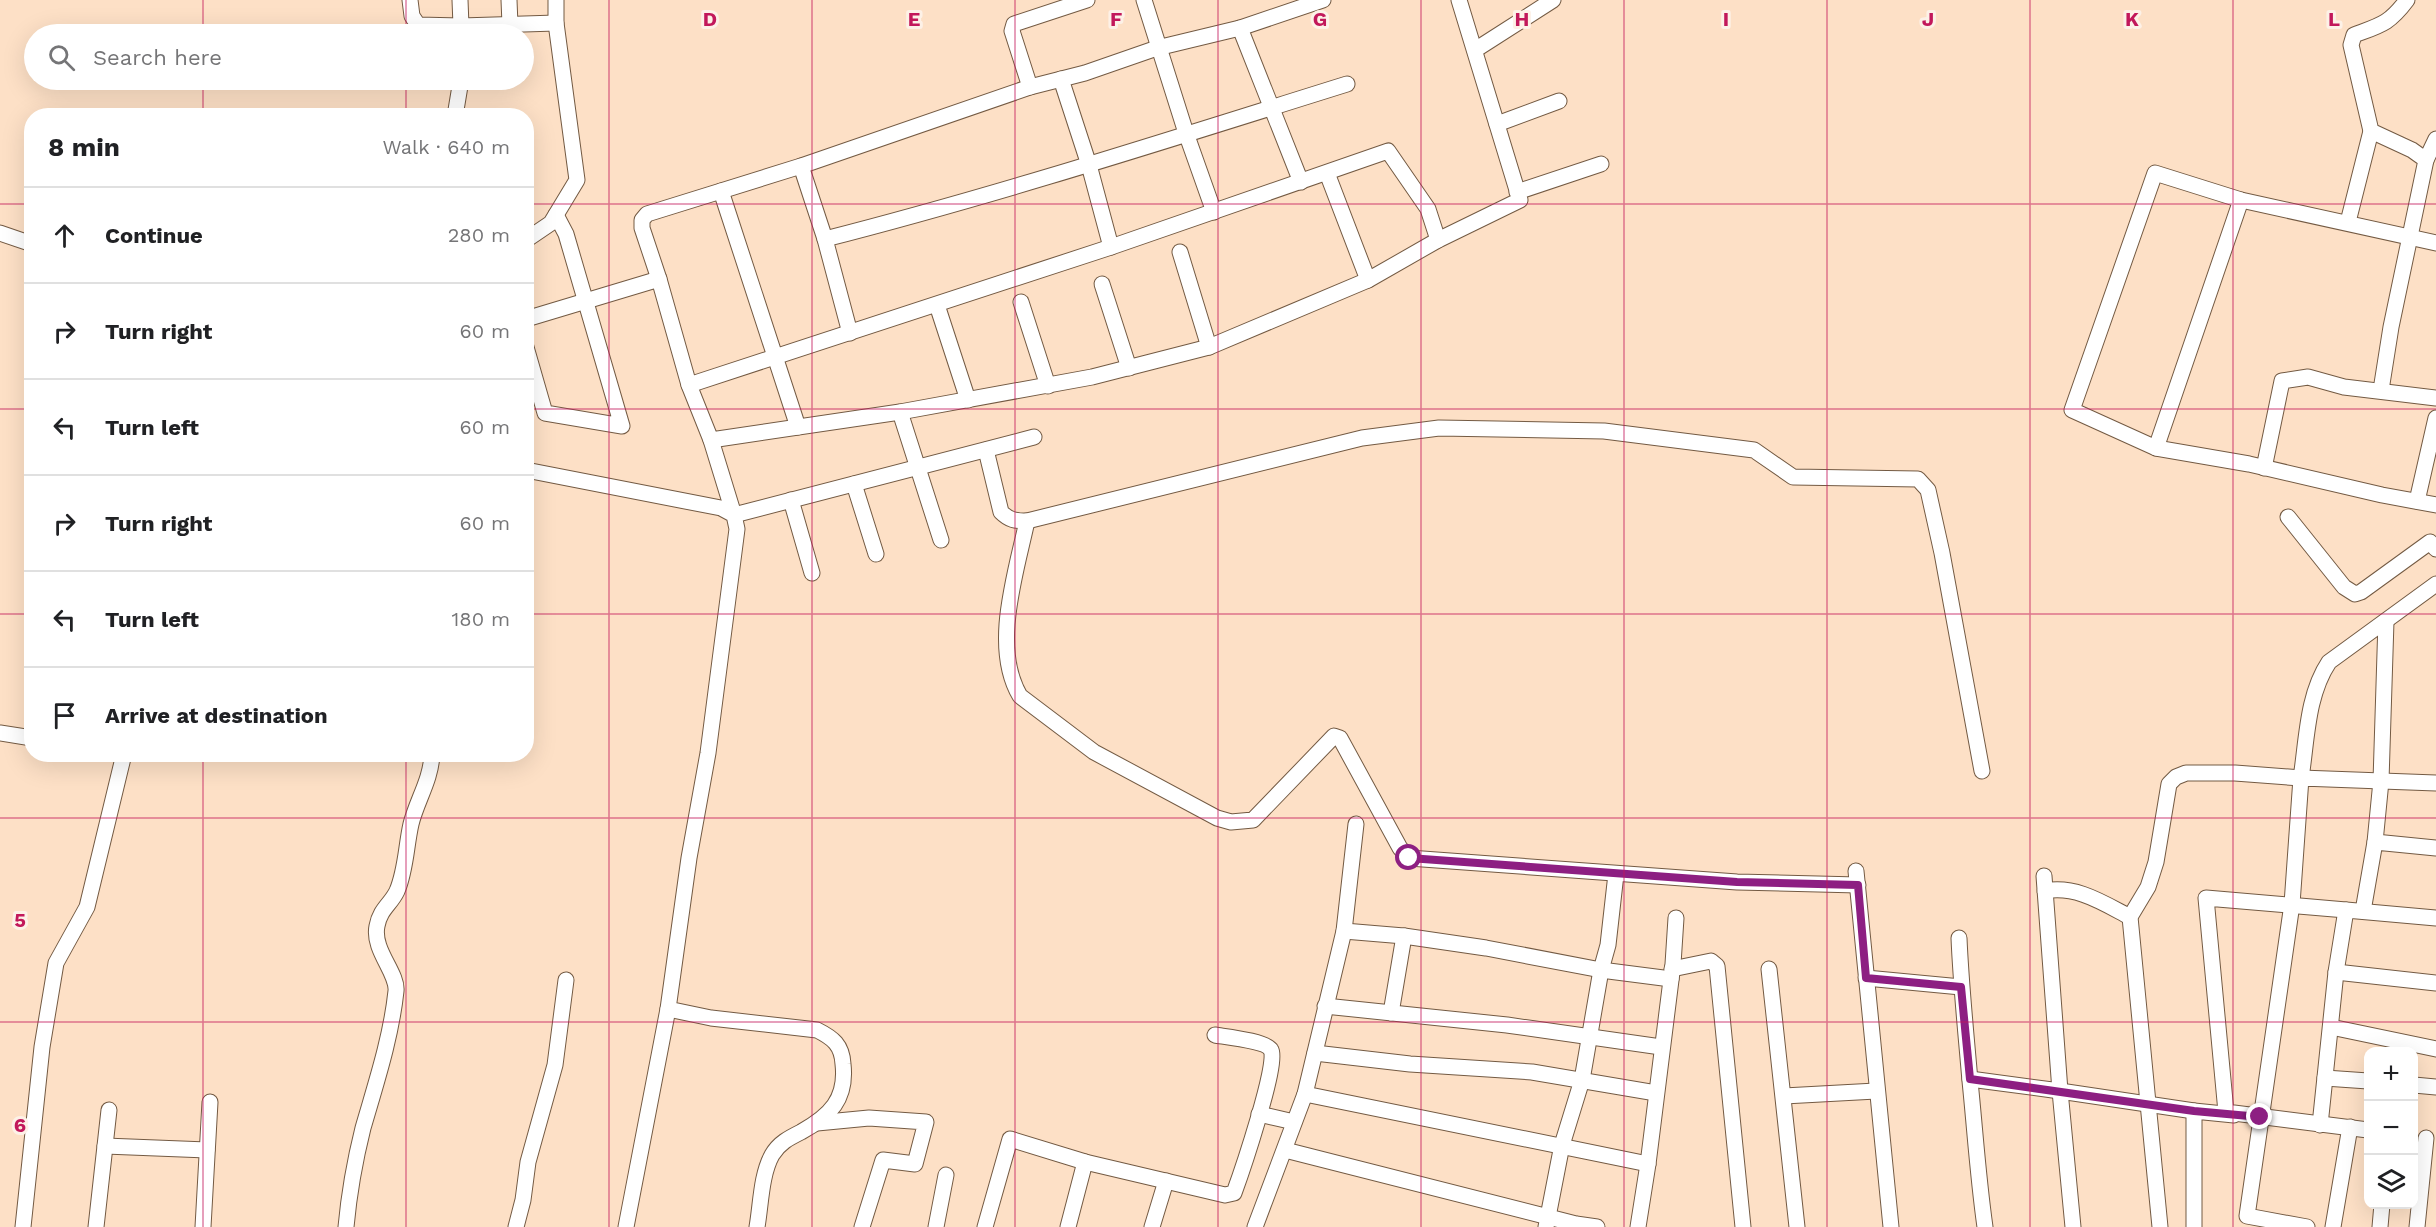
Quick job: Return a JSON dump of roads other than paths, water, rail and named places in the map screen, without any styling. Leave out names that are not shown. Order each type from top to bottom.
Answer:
[{"type":"street","points":[[410,0],[411,16],[417,24]]},
{"type":"street","points":[[460,0],[461,24]]},
{"type":"street","points":[[509,0],[510,24]]},
{"type":"street","points":[[534,235],[551,223],[577,180],[556,22],[556,0]]},
{"type":"street","points":[[1144,0],[1157,48],[1214,212]]},
{"type":"street","points":[[626,1227],[668,1009],[689,858],[708,753],[737,529],[711,440],[689,385],[642,228],[642,220],[647,214],[801,166],[1030,87],[1085,73],[1157,48],[1240,28],[1320,0]]},
{"type":"street","points":[[711,440],[900,412],[1048,386],[1209,347],[1368,280],[1438,240],[1520,200],[1459,0]]},
{"type":"street","points":[[1474,50],[1552,0]]},
{"type":"street","points":[[2348,222],[2371,131],[2351,39],[2354,35],[2384,24],[2397,14],[2407,0]]},
{"type":"street","points":[[1030,87],[1012,31],[1014,24],[1077,1]]},
{"type":"street","points":[[525,24],[556,22]]},
{"type":"street","points":[[1240,28],[1301,182]]},
{"type":"street","points":[[1061,79],[1089,165],[1111,247]]},
{"type":"street","points":[[825,239],[907,218],[1089,165],[1347,84]]},
{"type":"street","points":[[456,108],[459,90]]},
{"type":"street","points":[[1497,124],[1559,101]]},
{"type":"street","points":[[2371,131],[2412,150],[2426,160]]},
{"type":"street","points":[[2381,390],[2409,236],[2426,160],[2436,139]]},
{"type":"street","points":[[689,385],[774,355],[850,333],[1111,247],[1388,151],[1428,209],[1438,240]]},
{"type":"street","points":[[1518,192],[1601,164]]},
{"type":"street","points":[[801,166],[825,239],[850,333]]},
{"type":"street","points":[[1327,173],[1368,280]]},
{"type":"street","points":[[2436,243],[2241,200],[2155,173],[2072,410],[2156,448],[2264,468],[2436,505]]},
{"type":"street","points":[[721,191],[798,427]]},
{"type":"street","points":[[2156,448],[2241,200]]},
{"type":"street","points":[[534,374],[545,412],[622,426],[566,234],[556,214]]},
{"type":"street","points":[[0,234],[24,242]]},
{"type":"street","points":[[1180,252],[1209,347]]},
{"type":"street","points":[[534,317],[659,279]]},
{"type":"street","points":[[1102,284],[1129,368]]},
{"type":"street","points":[[1021,302],[1048,386]]},
{"type":"street","points":[[937,305],[968,400]]},
{"type":"street","points":[[2264,468],[2282,381],[2308,377],[2344,387],[2436,398]]},
{"type":"street","points":[[900,412],[941,540]]},
{"type":"street","points":[[2417,501],[2436,418]]},
{"type":"street","points":[[986,450],[1000,512],[1008,519],[1027,521],[1362,438],[1439,428],[1604,431],[1754,450],[1793,477],[1917,479],[1928,490],[1933,508],[1982,771]]},
{"type":"street","points":[[534,472],[721,508],[734,515],[1034,437]]},
{"type":"street","points":[[854,484],[876,554]]},
{"type":"street","points":[[791,500],[812,573]]},
{"type":"street","points":[[2288,517],[2344,587],[2355,594],[2434,543]]},
{"type":"street","points":[[1027,521],[1006,625],[1010,667],[1014,686],[1020,696],[1094,752],[1217,819],[1242,822],[1253,820],[1334,736],[1340,738],[1400,848],[1409,858],[1737,882],[1857,878],[1891,1227]]},
{"type":"street","points":[[2307,1227],[2247,1216],[2292,904],[2301,778],[2313,700],[2320,675],[2329,662],[2436,584]]},
{"type":"street","points":[[2363,911],[2375,842],[2381,782],[2386,621]]},
{"type":"street","points":[[0,733],[24,737]]},
{"type":"street","points":[[23,1227],[42,1047],[56,963],[87,907],[122,762]]},
{"type":"street","points":[[346,1227],[349,1197],[363,1131],[390,1031],[396,987],[377,942],[376,928],[382,909],[396,893],[404,869],[411,823],[430,772],[431,762]]},
{"type":"street","points":[[2160,1227],[2130,917],[2148,887],[2156,861],[2169,784],[2176,777],[2186,774],[2436,783]]},
{"type":"street","points":[[1255,1227],[1305,1094],[1344,931],[1356,824]]},
{"type":"street","points":[[2375,842],[2436,848]]},
{"type":"street","points":[[1547,1222],[1562,1145],[1582,1080],[1601,970],[1608,945],[1616,874]]},
{"type":"street","points":[[2073,1227],[2044,883],[2057,889],[2078,892],[2130,917]]},
{"type":"street","points":[[2364,1129],[2226,1112],[2206,898],[2436,918]]},
{"type":"street","points":[[2320,1125],[2336,972],[2346,910]]},
{"type":"street","points":[[1638,1227],[1672,974],[1676,918]]},
{"type":"street","points":[[1344,931],[1404,936],[1486,948],[1601,970],[1672,974],[1711,961],[1717,966],[1743,1227]]},
{"type":"street","points":[[1391,1013],[1404,936]]},
{"type":"street","points":[[1959,938],[1977,1170],[1985,1227]]},
{"type":"street","points":[[1769,969],[1797,1227]]},
{"type":"street","points":[[2336,972],[2436,983]]},
{"type":"street","points":[[1866,978],[1961,987]]},
{"type":"street","points":[[516,1227],[523,1200],[528,1162],[555,1065],[566,980]]},
{"type":"street","points":[[1326,1006],[1507,1025],[1661,1047]]},
{"type":"street","points":[[668,1009],[711,1018],[817,1030],[832,1037],[839,1046],[845,1082],[838,1101],[817,1123],[784,1140],[773,1153],[767,1168],[757,1227]]},
{"type":"street","points":[[2331,1027],[2436,1049]]},
{"type":"street","points":[[985,1227],[1010,1139],[1085,1162],[1225,1196],[1234,1193],[1272,1068],[1273,1054],[1271,1048],[1263,1043],[1215,1035]]},
{"type":"street","points":[[1315,1053],[1410,1064],[1532,1072],[1656,1093]]},
{"type":"street","points":[[2325,1078],[2364,1082]]},
{"type":"street","points":[[1970,1079],[2194,1111],[2260,1117]]},
{"type":"street","points":[[2418,1085],[2436,1087]]},
{"type":"street","points":[[1784,1096],[1876,1091]]},
{"type":"street","points":[[1305,1094],[1648,1164]]},
{"type":"street","points":[[203,1227],[210,1102]]},
{"type":"street","points":[[96,1227],[109,1110]]},
{"type":"street","points":[[2194,1111],[2194,1227]]},
{"type":"street","points":[[1259,1114],[1294,1122]]},
{"type":"street","points":[[817,1123],[869,1118],[926,1122],[915,1164],[883,1160],[862,1227]]},
{"type":"street","points":[[2333,1227],[2350,1127]]},
{"type":"street","points":[[2417,1227],[2425,1138]]},
{"type":"street","points":[[105,1146],[207,1150]]},
{"type":"street","points":[[1285,1150],[1547,1222],[1597,1227]]},
{"type":"street","points":[[1068,1227],[1085,1162]]},
{"type":"street","points":[[936,1227],[946,1175]]},
{"type":"street","points":[[1152,1227],[1166,1181]]},
{"type":"street","points":[[2380,1227],[2382,1209]]}]
